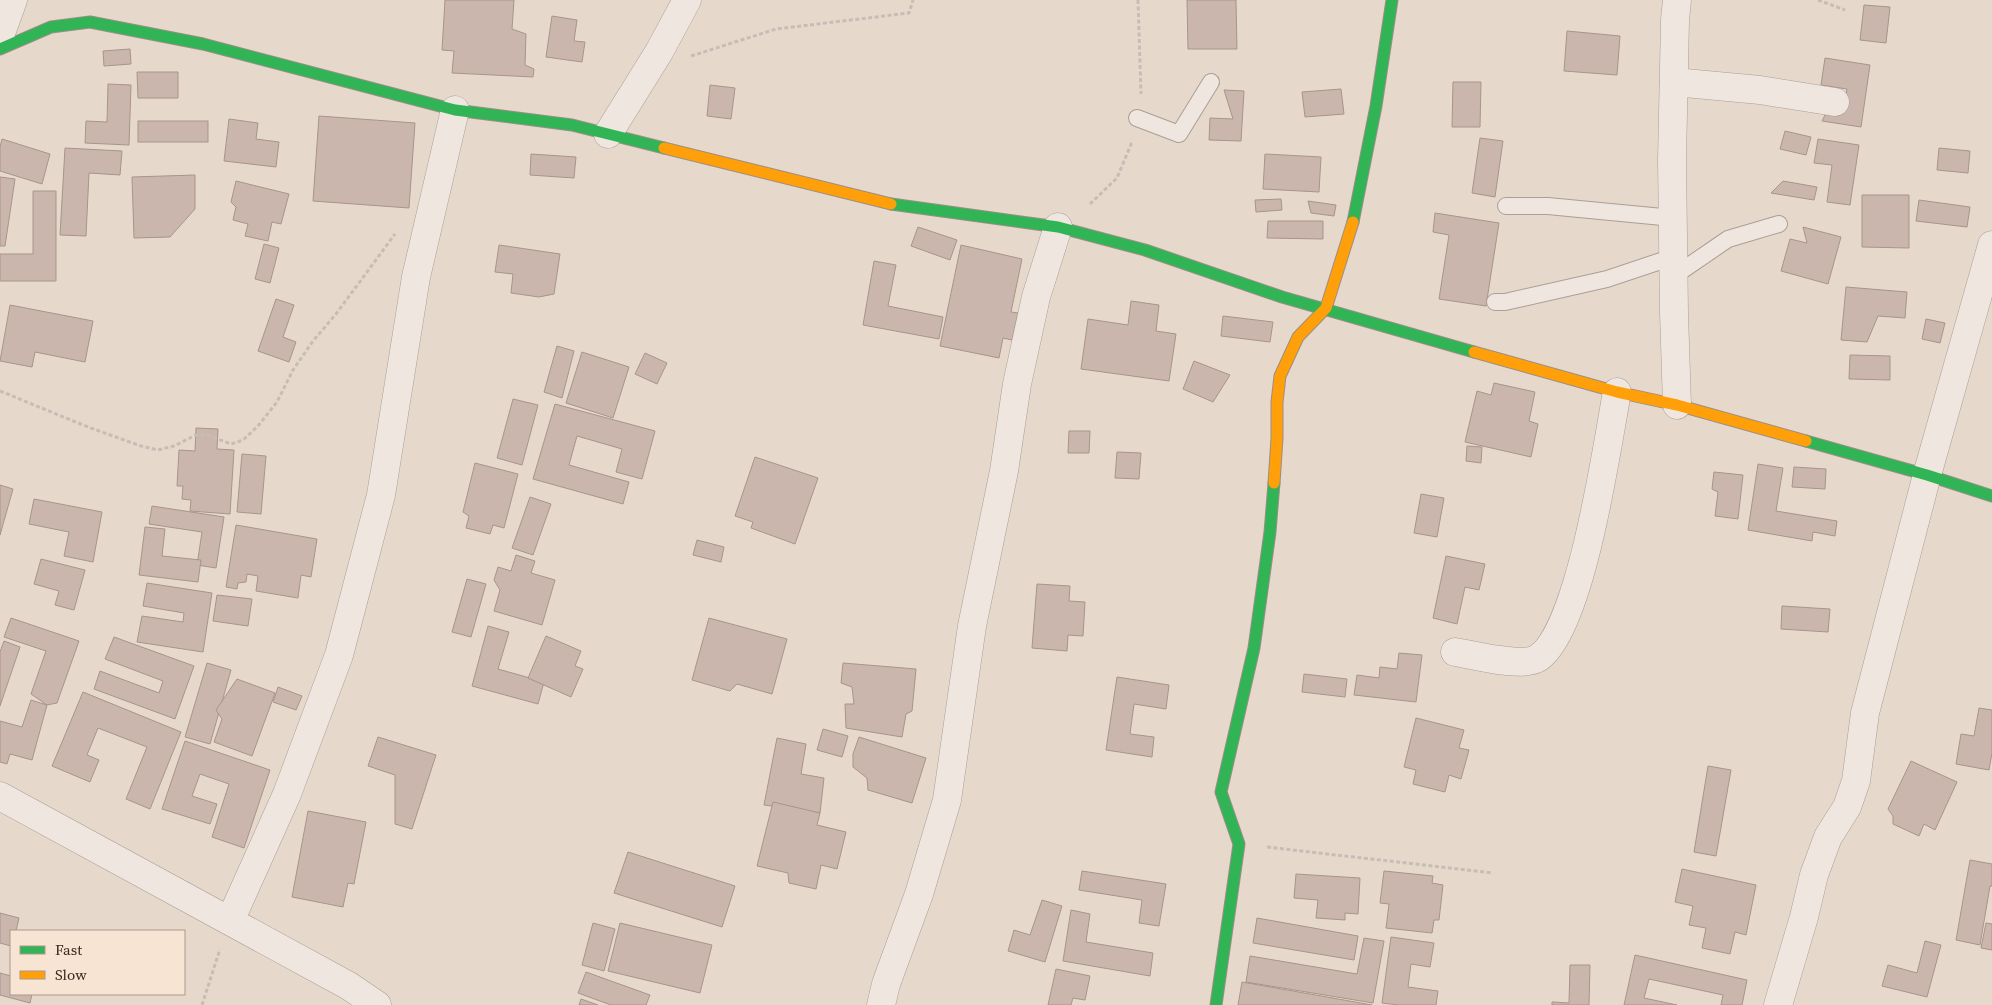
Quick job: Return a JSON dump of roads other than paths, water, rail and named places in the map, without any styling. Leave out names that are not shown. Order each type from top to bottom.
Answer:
[{"type":"street","points":[[0,36],[13,0]]},
{"type":"street","points":[[608,134],[688,0]]},
{"type":"street","points":[[1216,1005],[1239,844],[1221,792],[1254,648],[1270,532],[1280,376],[1298,337],[1326,308],[1354,220],[1376,106],[1392,0]]},
{"type":"street","points":[[1677,0],[1672,160],[1677,405]]},
{"type":"street","points":[[0,49],[51,28],[90,22],[202,44],[455,110],[572,125],[891,204],[1058,227],[1145,250],[1282,297],[1617,392],[1677,405],[1927,474],[1992,496]]},
{"type":"street","points":[[1674,82],[1760,90],[1835,102]]},
{"type":"street","points":[[230,921],[287,794],[339,655],[381,495],[416,277],[455,110]]},
{"type":"street","points":[[881,1005],[886,984],[919,894],[946,800],[972,626],[1004,470],[1017,384],[1036,297],[1058,227]]},
{"type":"street","points":[[1778,1005],[1804,917],[1814,875],[1828,837],[1847,807],[1856,781],[1864,713],[1927,474],[1982,316],[1992,245]]},
{"type":"street","points":[[1455,652],[1520,662],[1536,659],[1554,640],[1573,597],[1593,520],[1617,392]]},
{"type":"street","points":[[0,796],[349,986],[377,1005]]},
{"type":"lane","points":[[1137,118],[1179,134],[1210,82]]},
{"type":"lane","points":[[1506,206],[1548,206],[1673,218]]},
{"type":"lane","points":[[1495,302],[1505,302],[1674,266],[1728,239],[1779,224]]}]
